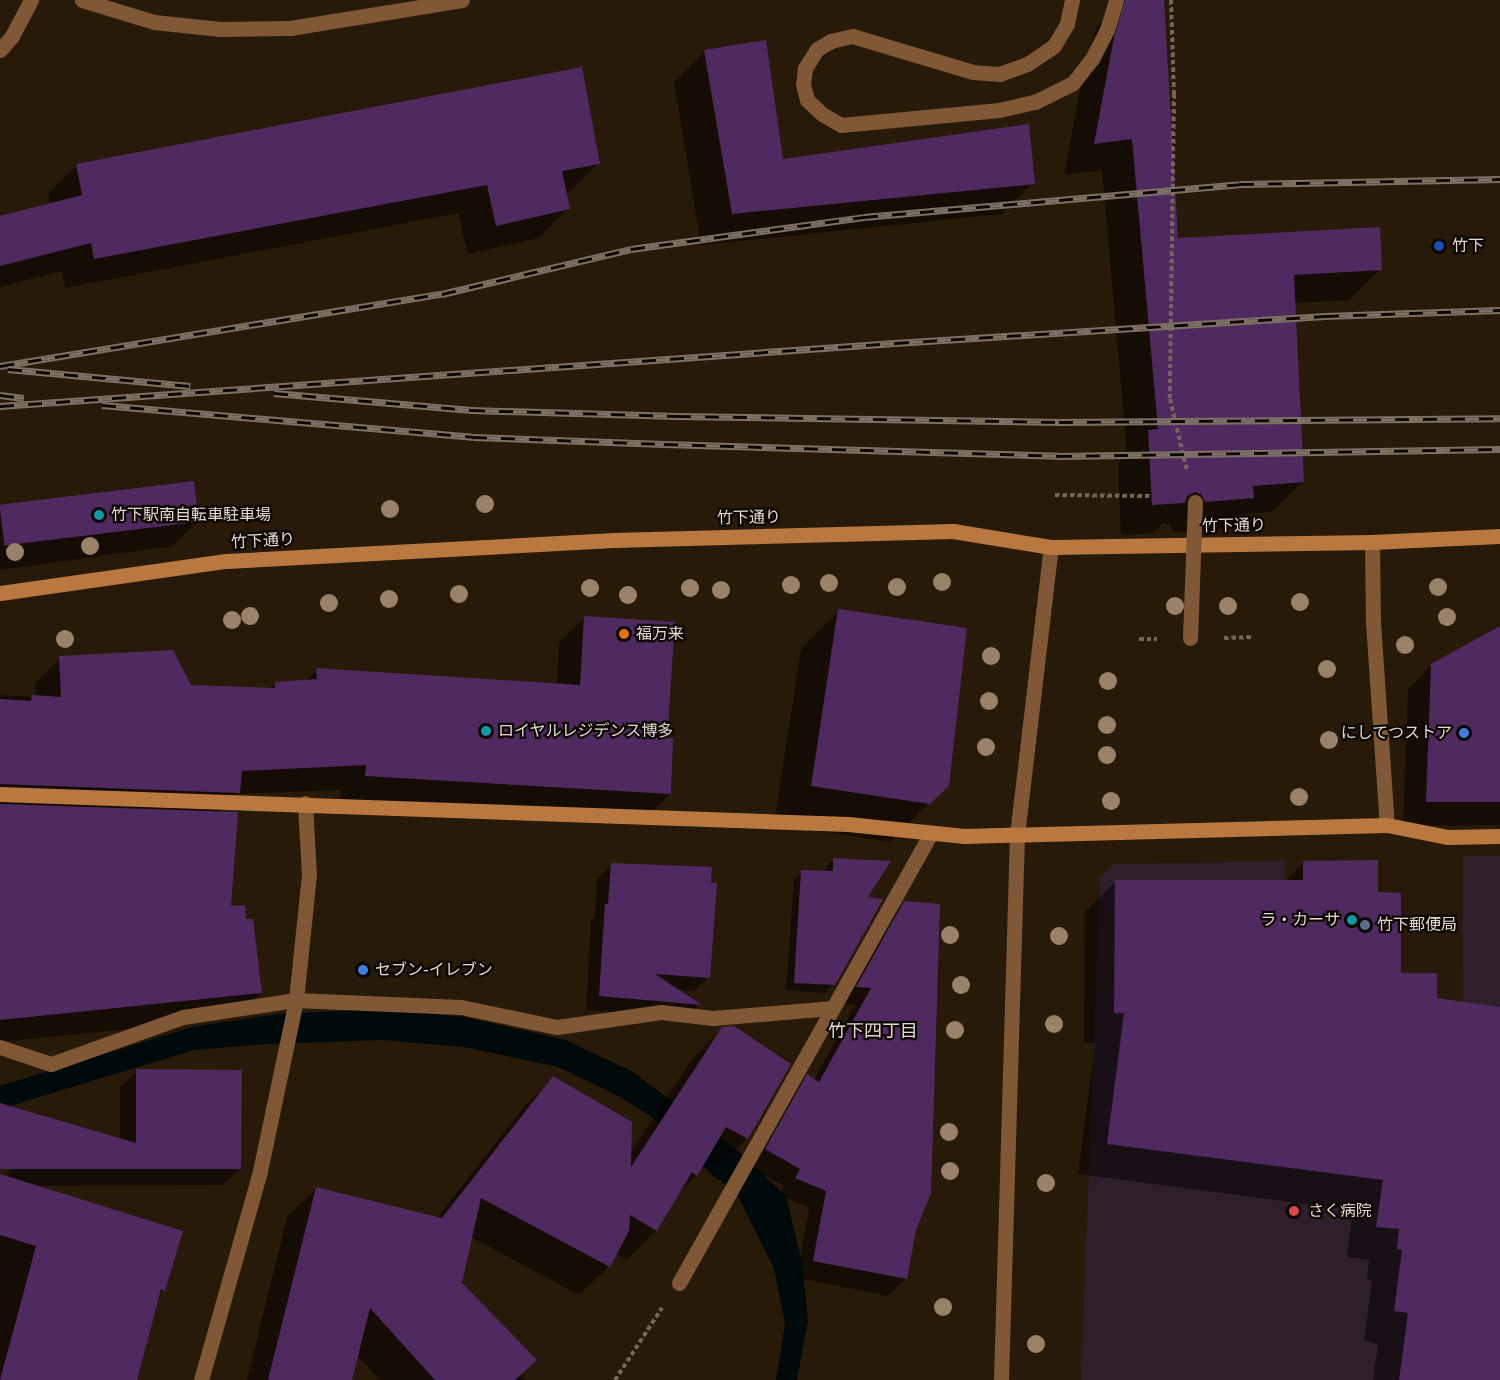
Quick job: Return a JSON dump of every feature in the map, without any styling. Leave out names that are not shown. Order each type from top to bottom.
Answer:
[{"type":"main road","name":"竹下通り","points":[[0,593],[226,561],[613,540],[953,531],[1051,547],[1372,542],[1500,536]]},
{"type":"main road","points":[[0,794],[848,824],[964,836],[1388,825],[1447,837],[1500,836]]},
{"type":"street","points":[[0,50],[12,36],[31,0]]},
{"type":"street","points":[[82,0],[154,22],[220,30],[290,28],[462,0]]},
{"type":"street","points":[[1072,0],[1067,24],[1054,46],[1027,64],[1000,74],[974,72],[852,36],[831,41],[817,50],[805,68],[803,84],[807,100],[822,114],[841,125],[999,110],[1035,102],[1073,82],[1092,59],[1107,30],[1116,0]]},
{"type":"street","points":[[1190,638],[1195,502]]},
{"type":"street","points":[[1372,542],[1373,622],[1388,825]]},
{"type":"street","points":[[1001,1380],[1017,835],[1051,547]]},
{"type":"street","points":[[201,1380],[260,1171],[296,1000],[309,874],[305,803]]},
{"type":"street","points":[[679,1283],[931,833]]},
{"type":"street","points":[[0,1047],[51,1064],[183,1017],[296,1000],[460,1007],[557,1027],[661,1012],[713,1018],[831,1008]]},
{"type":"path","points":[[1172,0],[1174,94],[1170,399],[1195,502]]},
{"type":"path","points":[[1055,495],[1151,496]]},
{"type":"path","points":[[615,1380],[679,1283]]},
{"type":"shaded area","name":"さく病院","points":[[1463,856],[1500,856],[1500,1380],[1081,1380],[1100,878],[1113,864],[1285,861],[1292,1042],[1462,1041]]},
{"type":"shaded area","points":[[384,1009],[465,1017],[566,1040],[633,1072],[738,1151],[786,1196],[802,1263],[808,1321],[797,1380],[776,1380],[785,1324],[774,1269],[736,1192],[713,1176],[652,1117],[620,1097],[558,1067],[464,1047],[383,1040],[269,1044],[194,1050],[0,1109],[0,1086],[192,1027],[277,1014]]},
{"type":"building","points":[[1125,0],[1164,0],[1178,238],[1380,227],[1382,270],[1294,275],[1304,482],[1253,486],[1254,498],[1205,502],[1201,494],[1195,492],[1187,496],[1185,503],[1152,505],[1148,430],[1158,429],[1132,139],[1094,144],[1114,37]]},
{"type":"building","points":[[766,40],[783,159],[1029,124],[1035,184],[732,214],[704,50]]},
{"type":"building","points":[[582,67],[600,164],[562,171],[570,209],[496,226],[487,185],[94,259],[91,243],[0,266],[0,216],[82,195],[76,164]]},
{"type":"building","name":"竹下駅南自転車駐車場","points":[[194,481],[199,522],[4,546],[0,505]]},
{"type":"building","points":[[838,609],[967,628],[949,786],[930,804],[811,786]]},
{"type":"building","points":[[584,616],[675,622],[667,738],[673,738],[671,794],[365,776],[366,765],[242,771],[240,793],[0,784],[0,699],[31,701],[32,695],[61,697],[59,656],[173,650],[191,685],[275,688],[275,682],[317,679],[316,668],[580,685]]},
{"type":"building","name":"にしてつストア","points":[[1500,626],[1500,802],[1426,802],[1431,664]]},
{"type":"building","points":[[0,804],[238,812],[231,906],[245,905],[246,919],[253,919],[262,993],[0,1020]]},
{"type":"building","points":[[833,858],[891,861],[868,897],[883,899],[835,985],[794,983],[801,870],[833,871]]},
{"type":"building","points":[[1378,860],[1378,892],[1401,893],[1401,973],[1437,973],[1437,998],[1500,1007],[1500,1380],[1399,1380],[1408,1313],[1394,1311],[1402,1250],[1397,1249],[1399,1229],[1376,1227],[1383,1180],[1107,1144],[1124,1013],[1114,1013],[1115,880],[1303,880],[1303,861]]},
{"type":"building","points":[[611,863],[712,867],[711,883],[717,883],[710,978],[655,974],[702,1005],[599,996],[605,904],[608,904]]},
{"type":"building","points":[[904,901],[940,904],[931,1193],[916,1230],[907,1279],[813,1261],[826,1191],[795,1178],[800,1169],[765,1149],[807,1074],[819,1082],[871,988],[856,987]]},
{"type":"building","points":[[734,1026],[791,1064],[748,1139],[726,1127],[697,1176],[692,1172],[657,1231],[630,1215],[629,1231],[610,1267],[481,1198],[462,1283],[537,1360],[515,1380],[435,1380],[370,1308],[352,1380],[268,1380],[316,1187],[442,1218],[553,1076],[632,1122],[631,1167],[722,1027]]},
{"type":"building","points":[[136,1069],[242,1070],[241,1169],[0,1169],[0,1103],[136,1143]]},
{"type":"building","points":[[0,1174],[183,1231],[165,1291],[161,1289],[137,1380],[0,1380],[36,1246],[0,1235]]},
{"type":"railway","points":[[0,366],[442,294],[631,249],[864,217],[1240,184],[1500,179]]},
{"type":"railway","points":[[0,406],[895,343],[1325,316],[1500,310]]},
{"type":"railway","points":[[8,369],[190,386]]},
{"type":"railway","points":[[274,393],[471,410],[677,416],[1059,422],[1500,418]]},
{"type":"railway","points":[[0,395],[24,398]]},
{"type":"railway","points":[[102,405],[473,437],[664,444],[1058,456],[1500,449]]},
{"type":"place","name":"竹下","points":[[1439,246]]},
{"type":"place","name":"竹下駅南自転車駐車場","points":[[99,515]]},
{"type":"place","name":"福万来","points":[[624,634]]},
{"type":"place","name":"ロイヤルレジデンス博多","points":[[486,731]]},
{"type":"place","name":"にしてつストア","points":[[1464,733]]},
{"type":"place","name":"ラ・カーサ","points":[[1352,920]]},
{"type":"place","name":"竹下郵便局","points":[[1365,925]]},
{"type":"place","name":"セブン-イレブン","points":[[363,970]]},
{"type":"place","name":"さく病院","points":[[1294,1211]]},
{"type":"district","name":"竹下四丁目","points":[[873,1031]]}]
